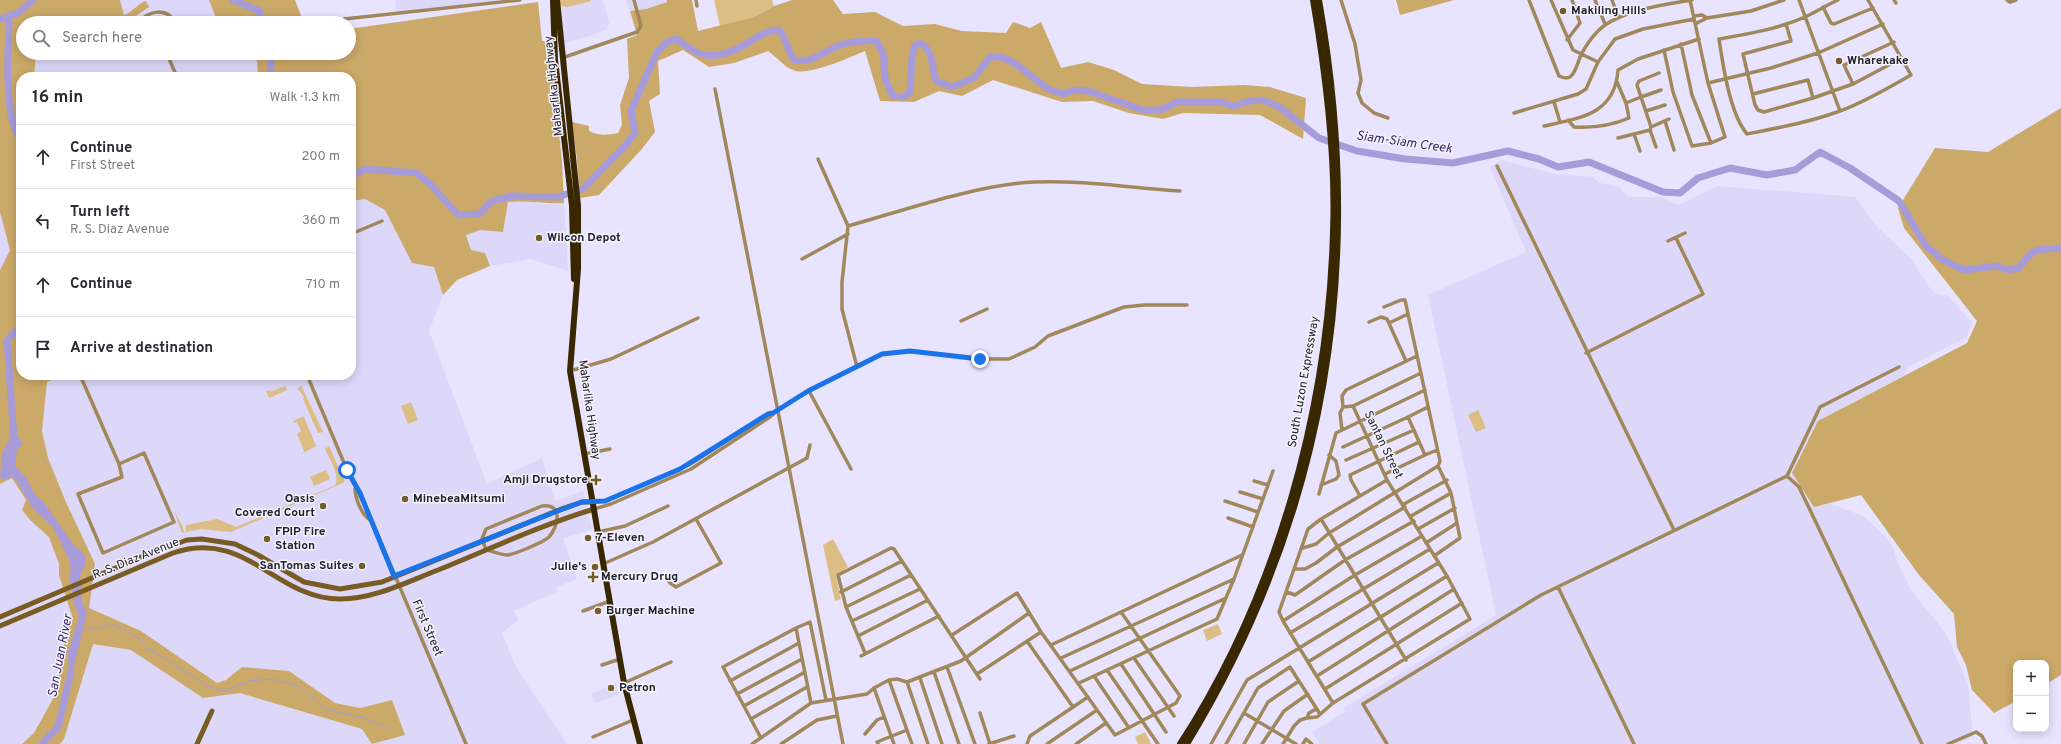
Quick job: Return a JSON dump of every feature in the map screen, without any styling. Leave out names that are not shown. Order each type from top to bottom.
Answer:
[{"type":"highway","name":"Maharlika Highway","points":[[552,0],[555,60],[579,235],[570,371],[624,682],[640,744]]},
{"type":"highway","name":"Maharlika Highway","points":[[557,0],[571,174]]},
{"type":"highway","name":"South Luzon Expressway","points":[[1187,744],[1220,686],[1256,612],[1283,542],[1308,458],[1321,400],[1333,321],[1339,239],[1335,161],[1313,0]]},
{"type":"highway","name":"South Luzon Expressway","points":[[1180,744],[1211,693],[1260,586],[1278,539],[1305,448],[1322,356],[1330,292],[1334,232],[1336,114],[1320,0]]},
{"type":"street","points":[[356,18],[520,0]]},
{"type":"street","points":[[561,58],[637,32],[641,26],[634,0]]},
{"type":"street","points":[[696,0],[697,6]]},
{"type":"street","points":[[1341,0],[1355,44],[1362,80],[1358,93],[1362,103],[1374,113],[1388,118]]},
{"type":"street","points":[[1529,0],[1559,76],[1569,78],[1573,75],[1581,55],[1591,38],[1605,24],[1618,16],[1673,2],[1691,0],[1708,83],[1725,137],[1711,143],[1692,146],[1673,92],[1664,50]]},
{"type":"street","points":[[1550,0],[1567,40],[1573,50],[1598,62]]},
{"type":"street","points":[[1567,40],[1580,23],[1572,0]]},
{"type":"street","points":[[1594,0],[1605,24]]},
{"type":"street","points":[[1612,0],[1618,16]]},
{"type":"street","points":[[1695,24],[1707,18],[1751,11],[1784,0]]},
{"type":"street","points":[[1799,0],[1840,111]]},
{"type":"street","points":[[1838,0],[1806,17],[1786,24],[1758,32],[1719,39],[1726,78],[1741,127],[1747,134],[1792,125],[1840,111],[1875,95],[1911,75],[1894,42],[1868,0]]},
{"type":"street","points":[[2007,0],[2010,2],[2016,0]]},
{"type":"street","points":[[1823,7],[1830,23],[1834,24],[1873,8]]},
{"type":"street","points":[[144,16],[155,12],[170,16]]},
{"type":"street","points":[[1514,113],[1578,94],[1586,88],[1598,62],[1615,39],[1642,30],[1702,15],[1707,18]]},
{"type":"street","points":[[1786,24],[1791,41],[1743,54],[1758,110],[1764,112],[1813,98],[1852,84],[1902,58]]},
{"type":"street","points":[[1708,83],[1818,53],[1882,24]]},
{"type":"street","points":[[1544,126],[1589,114],[1598,109],[1612,96],[1617,82],[1618,70],[1638,59],[1699,39]]},
{"type":"street","points":[[1852,84],[1844,65],[1894,42]]},
{"type":"street","points":[[1681,44],[1692,95],[1711,143]]},
{"type":"street","points":[[170,60],[175,72]]},
{"type":"street","points":[[1656,147],[1638,83],[1659,73]]},
{"type":"street","points":[[1753,94],[1808,80],[1813,98]]},
{"type":"street","points":[[1568,120],[1574,127],[1587,128],[1622,121],[1629,118],[1626,103],[1617,82]]},
{"type":"street","points":[[716,89],[843,744]]},
{"type":"street","points":[[1626,103],[1661,90]]},
{"type":"street","points":[[1554,102],[1560,122]]},
{"type":"street","points":[[1646,111],[1665,105]]},
{"type":"street","points":[[1618,138],[1651,128],[1669,119]]},
{"type":"street","points":[[1665,121],[1674,150]]},
{"type":"street","points":[[1634,134],[1640,151]]},
{"type":"street","points":[[818,159],[848,226],[842,282],[842,309],[857,367]]},
{"type":"street","points":[[1497,166],[1586,353],[1674,530]]},
{"type":"street","points":[[848,226],[952,197],[996,187],[1033,182],[1076,183],[1180,191]]},
{"type":"street","points":[[356,232],[382,221]]},
{"type":"street","points":[[802,259],[848,234]]},
{"type":"street","points":[[1668,241],[1685,234]]},
{"type":"street","points":[[1586,353],[1703,294],[1676,238]]},
{"type":"street","points":[[1303,548],[1316,544],[1329,533],[1438,466],[1440,461],[1404,300],[1384,307]]},
{"type":"street","points":[[594,509],[691,469],[808,391],[882,354],[895,352],[927,352],[980,359],[1009,359],[1035,346],[1048,336],[1124,307],[1144,305],[1187,305]]},
{"type":"street","points":[[961,321],[987,309]]},
{"type":"street","points":[[1389,322],[1408,314]]},
{"type":"street","points":[[1369,322],[1384,317],[1389,322],[1406,361]]},
{"type":"street","points":[[570,371],[611,359],[698,318]]},
{"type":"street","points":[[1342,430],[1340,413],[1343,407],[1342,396],[1346,390],[1417,356]]},
{"type":"street","points":[[1387,744],[1363,704],[1541,595],[1787,476],[1820,407],[1899,367]]},
{"type":"street","points":[[1343,407],[1353,406],[1421,373]]},
{"type":"street","points":[[82,380],[119,464],[122,477],[78,494],[103,553],[174,522],[144,453],[119,464]]},
{"type":"street","name":"First Street","points":[[309,380],[355,488],[360,493],[370,520],[466,744]]},
{"type":"street","points":[[1319,494],[1334,436],[1342,430],[1425,390]]},
{"type":"street","points":[[808,391],[851,469]]},
{"type":"street","name":"Santan Street","points":[[1353,406],[1388,480],[1447,576],[1470,619],[1406,660]]},
{"type":"street","points":[[1343,447],[1428,407]]},
{"type":"street","points":[[593,502],[605,501],[689,465],[768,414],[773,413]]},
{"type":"street","points":[[1408,417],[1425,455]]},
{"type":"street","points":[[1346,460],[1414,430]]},
{"type":"street","points":[[1360,496],[1351,480],[1350,475],[1419,442]]},
{"type":"street","points":[[603,564],[653,542],[807,458],[810,445]]},
{"type":"street","points":[[584,454],[610,449]]},
{"type":"street","points":[[1385,474],[1437,450]]},
{"type":"street","points":[[1321,485],[1336,479],[1339,475],[1336,461],[1329,455]]},
{"type":"street","points":[[1434,556],[1458,541],[1460,538],[1451,493],[1447,480],[1438,466]]},
{"type":"street","points":[[1080,683],[1217,619],[1234,579],[1273,471]]},
{"type":"street","points":[[1787,476],[1799,487],[1922,744]]},
{"type":"street","points":[[1333,703],[1290,633],[1279,612],[1303,548],[1308,529],[1321,519],[1388,480]]},
{"type":"street","points":[[1295,569],[1305,568],[1337,546],[1447,480]]},
{"type":"street","points":[[1254,481],[1268,485]]},
{"type":"street","points":[[1240,492],[1263,499]]},
{"type":"street","points":[[1411,516],[1451,493]]},
{"type":"street","points":[[1225,501],[1258,512]]},
{"type":"street","name":"R. S. Diaz Avenue","points":[[0,617],[146,554],[187,540],[202,539],[235,544],[258,555],[293,577],[316,586],[340,589],[382,582],[555,512],[582,502],[593,502]]},
{"type":"street","points":[[542,506],[549,506],[555,512],[558,520],[548,538],[511,554],[486,550],[482,542],[484,531],[491,526],[542,506]]},
{"type":"street","points":[[598,532],[625,526],[668,506]]},
{"type":"street","points":[[1418,529],[1455,508]]},
{"type":"street","name":"R. S. Diaz Avenue","points":[[0,626],[180,550],[202,548],[233,552],[253,562],[297,590],[319,596],[339,599],[361,597],[398,586],[558,520],[594,509]]},
{"type":"street","points":[[1228,518],[1253,527]]},
{"type":"street","points":[[666,577],[670,583],[676,587],[721,563],[696,519]]},
{"type":"street","points":[[1283,744],[1294,726],[1307,718],[1317,718],[1333,703],[1406,660],[1321,519]]},
{"type":"street","points":[[1287,592],[1295,594],[1346,560],[1414,521]]},
{"type":"street","points":[[1426,543],[1457,523]]},
{"type":"street","points":[[1283,621],[1355,575],[1422,536]]},
{"type":"street","points":[[202,539],[202,548]]},
{"type":"street","points":[[865,653],[846,607],[838,575],[888,548],[894,549],[980,679]]},
{"type":"street","points":[[1290,633],[1364,590],[1430,549]]},
{"type":"street","points":[[146,554],[149,563]]},
{"type":"street","points":[[1052,645],[1243,555]]},
{"type":"street","points":[[447,556],[451,565]]},
{"type":"street","points":[[842,592],[902,562]]},
{"type":"street","points":[[1212,744],[1247,680],[1438,563]]},
{"type":"street","points":[[846,607],[911,575]]},
{"type":"street","points":[[1308,662],[1447,576]]},
{"type":"street","points":[[1061,658],[1234,579]]},
{"type":"street","points":[[1558,587],[1634,744]]},
{"type":"street","points":[[852,621],[920,589]]},
{"type":"street","points":[[1317,676],[1454,589]]},
{"type":"street","points":[[952,635],[1016,594],[1030,613],[1041,632],[1080,683],[1115,735],[1169,708],[1179,701],[1179,694],[1121,612]]},
{"type":"street","points":[[1070,670],[1226,598]]},
{"type":"street","points":[[858,636],[928,600]]},
{"type":"street","points":[[583,611],[610,602]]},
{"type":"street","points":[[1325,689],[1462,603]]},
{"type":"street","points":[[752,744],[810,703],[866,694],[889,680],[897,679],[907,682],[947,667],[966,658],[1030,613]]},
{"type":"street","points":[[860,656],[939,616]]},
{"type":"street","points":[[761,738],[723,667],[810,622],[826,700]]},
{"type":"street","points":[[796,628],[810,703]]},
{"type":"street","points":[[977,674],[1041,632]]},
{"type":"street","points":[[1027,641],[1073,707]]},
{"type":"street","points":[[730,681],[799,642]]},
{"type":"street","points":[[1134,658],[1174,716]]},
{"type":"street","points":[[602,665],[620,659]]},
{"type":"street","points":[[737,694],[802,659]]},
{"type":"street","points":[[624,682],[671,662]]},
{"type":"street","points":[[1121,664],[1166,732]]},
{"type":"street","points":[[947,667],[975,744]]},
{"type":"street","points":[[1226,744],[1258,688],[1290,667],[1320,714]]},
{"type":"street","points":[[1107,670],[1158,744]]},
{"type":"street","points":[[744,706],[805,672]]},
{"type":"street","points":[[934,672],[959,744]]},
{"type":"street","points":[[1094,676],[1129,728]]},
{"type":"street","points":[[920,678],[942,744]]},
{"type":"street","points":[[889,680],[912,744]]},
{"type":"street","points":[[1244,744],[1268,702],[1299,681]]},
{"type":"street","points":[[907,682],[928,744]]},
{"type":"street","points":[[751,720],[807,687]]},
{"type":"street","points":[[874,688],[894,744]]},
{"type":"street","points":[[1262,744],[1284,711],[1308,694]]},
{"type":"street","points":[[1027,744],[1030,736],[1088,697]]},
{"type":"street","points":[[1307,718],[1309,713],[1316,709]]},
{"type":"street","points":[[1047,744],[1097,710]]},
{"type":"street","points":[[197,744],[212,711]]},
{"type":"street","points":[[980,713],[990,744],[1014,736]]},
{"type":"street","points":[[1244,713],[1296,744]]},
{"type":"street","points":[[781,744],[817,720],[837,716]]},
{"type":"street","points":[[865,734],[877,720],[884,716]]},
{"type":"street","points":[[593,737],[633,720]]},
{"type":"street","points":[[1076,744],[1106,723]]},
{"type":"street","points":[[878,744],[877,742],[891,735],[907,730]]},
{"type":"street","points":[[1948,744],[1976,732],[1982,736],[1986,744]]},
{"type":"street","points":[[1303,744],[1306,739],[1312,744]]},
{"type":"shaded area","points":[[0,0],[120,0],[124,15],[146,1],[149,7],[136,16],[16,16],[16,60],[35,60],[34,72],[16,72],[16,380],[52,380],[47,382],[42,431],[48,458],[65,500],[95,564],[89,608],[141,631],[217,683],[226,680],[242,667],[289,671],[335,703],[360,708],[392,700],[405,735],[372,744],[362,729],[240,693],[203,698],[131,650],[93,644],[64,739],[60,744],[22,744],[34,733],[56,693],[63,648],[72,616],[59,575],[59,564],[49,537],[30,520],[22,510],[26,500],[12,478],[0,484],[0,270],[10,250],[0,212]]},
{"type":"shaded area","points":[[56,0],[209,0],[215,16],[24,16]]},
{"type":"shaded area","points":[[209,0],[295,0],[301,16],[215,16]]},
{"type":"shaded area","points":[[395,0],[498,0],[396,15]]},
{"type":"shaded area","points":[[560,0],[591,1],[568,7],[560,6]]},
{"type":"shaded area","points":[[591,0],[602,0],[609,23],[607,29],[593,35],[563,43],[560,6],[568,7]]},
{"type":"shaded area","points":[[626,0],[668,1],[646,9],[630,11]]},
{"type":"shaded area","points":[[667,0],[692,0],[698,31],[754,17],[774,6],[792,0],[833,0],[843,14],[875,12],[903,26],[935,24],[962,31],[1006,33],[1013,22],[1030,28],[1041,22],[1061,68],[1088,62],[1114,70],[1142,84],[1192,87],[1244,85],[1270,87],[1306,98],[1303,139],[1260,115],[1183,113],[1163,119],[1129,113],[1093,101],[1062,102],[993,80],[962,96],[939,91],[914,102],[880,101],[865,51],[818,69],[799,71],[793,70],[786,66],[768,51],[734,63],[709,67],[683,50],[658,61],[660,94],[649,101],[655,132],[641,150],[599,195],[580,198],[572,122],[589,126],[589,131],[596,134],[607,135],[618,133],[622,125],[620,105],[629,78],[627,39],[637,35],[630,11],[646,9],[667,2]]},
{"type":"shaded area","points":[[714,0],[772,0],[774,6],[754,17],[720,26]]},
{"type":"shaded area","points":[[1396,0],[1454,0],[1400,15]]},
{"type":"shaded area","points":[[538,2],[542,41],[549,41],[562,161],[564,203],[522,201],[508,202],[503,232],[480,230],[466,235],[471,250],[485,253],[490,266],[457,280],[443,295],[434,267],[412,263],[385,210],[365,199],[356,200],[356,72],[258,72],[256,60],[356,60],[356,28]]},
{"type":"shaded area","points":[[16,20],[16,60],[256,60],[258,72],[16,72],[16,380],[356,380],[356,200],[365,199],[385,210],[412,263],[434,267],[443,295],[429,331],[487,484],[542,458],[555,501],[583,491],[592,530],[563,538],[577,579],[556,587],[558,591],[514,611],[518,620],[502,633],[517,669],[567,744],[373,744],[405,735],[392,700],[360,708],[334,703],[289,671],[242,667],[226,680],[217,683],[141,631],[63,648],[56,693],[34,733],[22,744],[0,744],[0,28]]},
{"type":"shaded area","points":[[2061,108],[2061,675],[2049,682],[2049,660],[2013,660],[2013,703],[1994,713],[1972,690],[1966,665],[1957,647],[1954,614],[1919,575],[1861,495],[1814,507],[1792,473],[1818,421],[1967,343],[1977,321],[1904,228],[1898,208],[1935,148],[1988,152]]},
{"type":"shaded area","points":[[1501,160],[1555,174],[1593,177],[1600,183],[1619,187],[1628,197],[1661,197],[1679,205],[1717,186],[1855,197],[1877,227],[1911,259],[1928,286],[1936,294],[1948,296],[1967,317],[1973,325],[1968,331],[1967,337],[1908,367],[1904,375],[1818,421],[1814,507],[1831,504],[1863,516],[1885,536],[1894,548],[1896,559],[1911,590],[1944,631],[1953,649],[1968,685],[1973,737],[1958,744],[1319,744],[1312,732],[1345,712],[1344,708],[1496,615],[1428,295],[1526,252],[1490,167]]},
{"type":"shaded area","name":"Wilcon Depot","points":[[533,201],[545,204],[564,203],[568,271],[531,259],[490,266],[485,253],[471,250],[466,234],[480,230],[503,232],[508,202]]},
{"type":"shaded area","points":[[301,385],[323,432],[318,433],[303,399],[304,397],[298,389]]},
{"type":"shaded area","points":[[285,386],[287,390],[269,398],[266,391],[269,390],[270,392]]},
{"type":"shaded area","points":[[411,402],[418,420],[408,424],[401,406]]},
{"type":"shaded area","points":[[1478,410],[1486,428],[1476,432],[1468,415]]},
{"type":"shaded area","points":[[304,417],[316,446],[301,454],[304,451],[297,434],[301,431],[297,422],[293,423],[293,421]]},
{"type":"shaded area","points":[[14,430],[23,444],[17,449],[15,466],[27,479],[33,492],[45,504],[73,544],[85,555],[85,564],[80,576],[82,601],[87,613],[73,671],[69,681],[68,652],[79,616],[74,603],[69,575],[71,571],[69,559],[53,527],[32,507],[16,480],[12,477],[4,480],[0,477],[2,454]]},
{"type":"shaded area","points":[[329,446],[345,482],[231,532],[200,529],[182,533],[174,511],[182,525],[184,532],[186,531],[186,525],[217,519],[236,527],[334,486],[337,478],[336,473],[325,449]]},
{"type":"shaded area","points":[[326,470],[330,479],[314,486],[310,477]]},
{"type":"shaded area","points":[[833,539],[848,567],[836,575],[841,599],[835,601],[823,545]]},
{"type":"shaded area","points":[[1218,624],[1222,634],[1207,641],[1203,630]]},
{"type":"shaded area","points":[[92,644],[131,650],[203,698],[240,693],[362,729],[372,744],[60,744],[64,739]]},
{"type":"shaded area","name":"Petron","points":[[616,683],[619,694],[596,703],[591,694]]},
{"type":"shaded area","points":[[1145,732],[1151,744],[1138,744],[1135,737]]},
{"type":"waterway","points":[[0,19],[18,13],[33,0]]},
{"type":"waterway","name":"Siam-Siam Creek","points":[[233,0],[260,11],[259,16]]},
{"type":"waterway","name":"San Juan River","points":[[9,16],[9,99],[11,115],[16,130]]},
{"type":"waterway","name":"Siam-Siam Creek","points":[[356,174],[365,169],[417,173],[432,186],[458,215],[479,214],[492,201],[511,196],[558,197],[584,188],[625,146],[635,133],[631,111],[657,52],[667,42],[676,39],[698,53],[714,55],[727,53],[764,33],[779,30],[784,37],[794,60],[800,61],[811,59],[835,47],[850,42],[876,41],[884,57],[886,81],[893,96],[904,97],[910,92],[912,57],[915,45],[921,43],[928,50],[932,60],[936,81],[952,87],[974,78],[990,57],[1002,57],[1016,64],[1048,89],[1063,94],[1075,90],[1088,91],[1143,110],[1161,110],[1177,102],[1221,102],[1233,106],[1250,101],[1262,100],[1278,106],[1319,138],[1357,151],[1405,159],[1453,163],[1508,151],[1539,159],[1558,167],[1589,162],[1663,192],[1680,193],[1698,178],[1730,168],[1767,175],[1795,170],[1820,152],[1850,168],[1899,201],[1926,246],[1943,260],[1964,270],[1997,266],[2008,270],[2019,268],[2028,256],[2036,251],[2061,248]]},
{"type":"waterway","name":"Siam-Siam Creek","points":[[271,60],[271,72]]},
{"type":"waterway","name":"San Juan River","points":[[14,438],[7,341],[16,331]]},
{"type":"waterway","points":[[83,628],[98,628],[110,623],[138,638],[146,647],[210,687],[224,691],[249,681],[272,679],[298,686],[325,709],[364,718],[387,728]]},
{"type":"waterway","name":"San Juan River","points":[[42,744],[58,727],[71,672]]},
{"type":"place","name":"Makiling Hills","points":[[1563,11]]},
{"type":"place","name":"Wharekake","points":[[1839,61]]},
{"type":"place","name":"Wilcon Depot","points":[[539,238]]},
{"type":"place","name":"Amji Drugstore","points":[[596,480]]},
{"type":"place","name":"MinebeaMitsumi","points":[[405,499]]},
{"type":"place","name":"Oasis Covered Court","points":[[323,506]]},
{"type":"place","name":"7-Eleven","points":[[588,538]]},
{"type":"place","name":"FPIP Fire Station","points":[[267,539]]},
{"type":"place","name":"SanTomas Suites","points":[[362,566]]},
{"type":"place","name":"Julie's","points":[[595,567]]},
{"type":"place","name":"Mercury Drug","points":[[593,577]]},
{"type":"place","name":"Burger Machine","points":[[598,611]]},
{"type":"place","name":"Petron","points":[[611,688]]},
{"type":"route","points":[[347,470],[355,488],[360,493],[394,576],[582,502],[597,503],[605,501],[689,465],[768,414],[773,413],[808,391],[882,354],[910,351],[980,359]]}]
